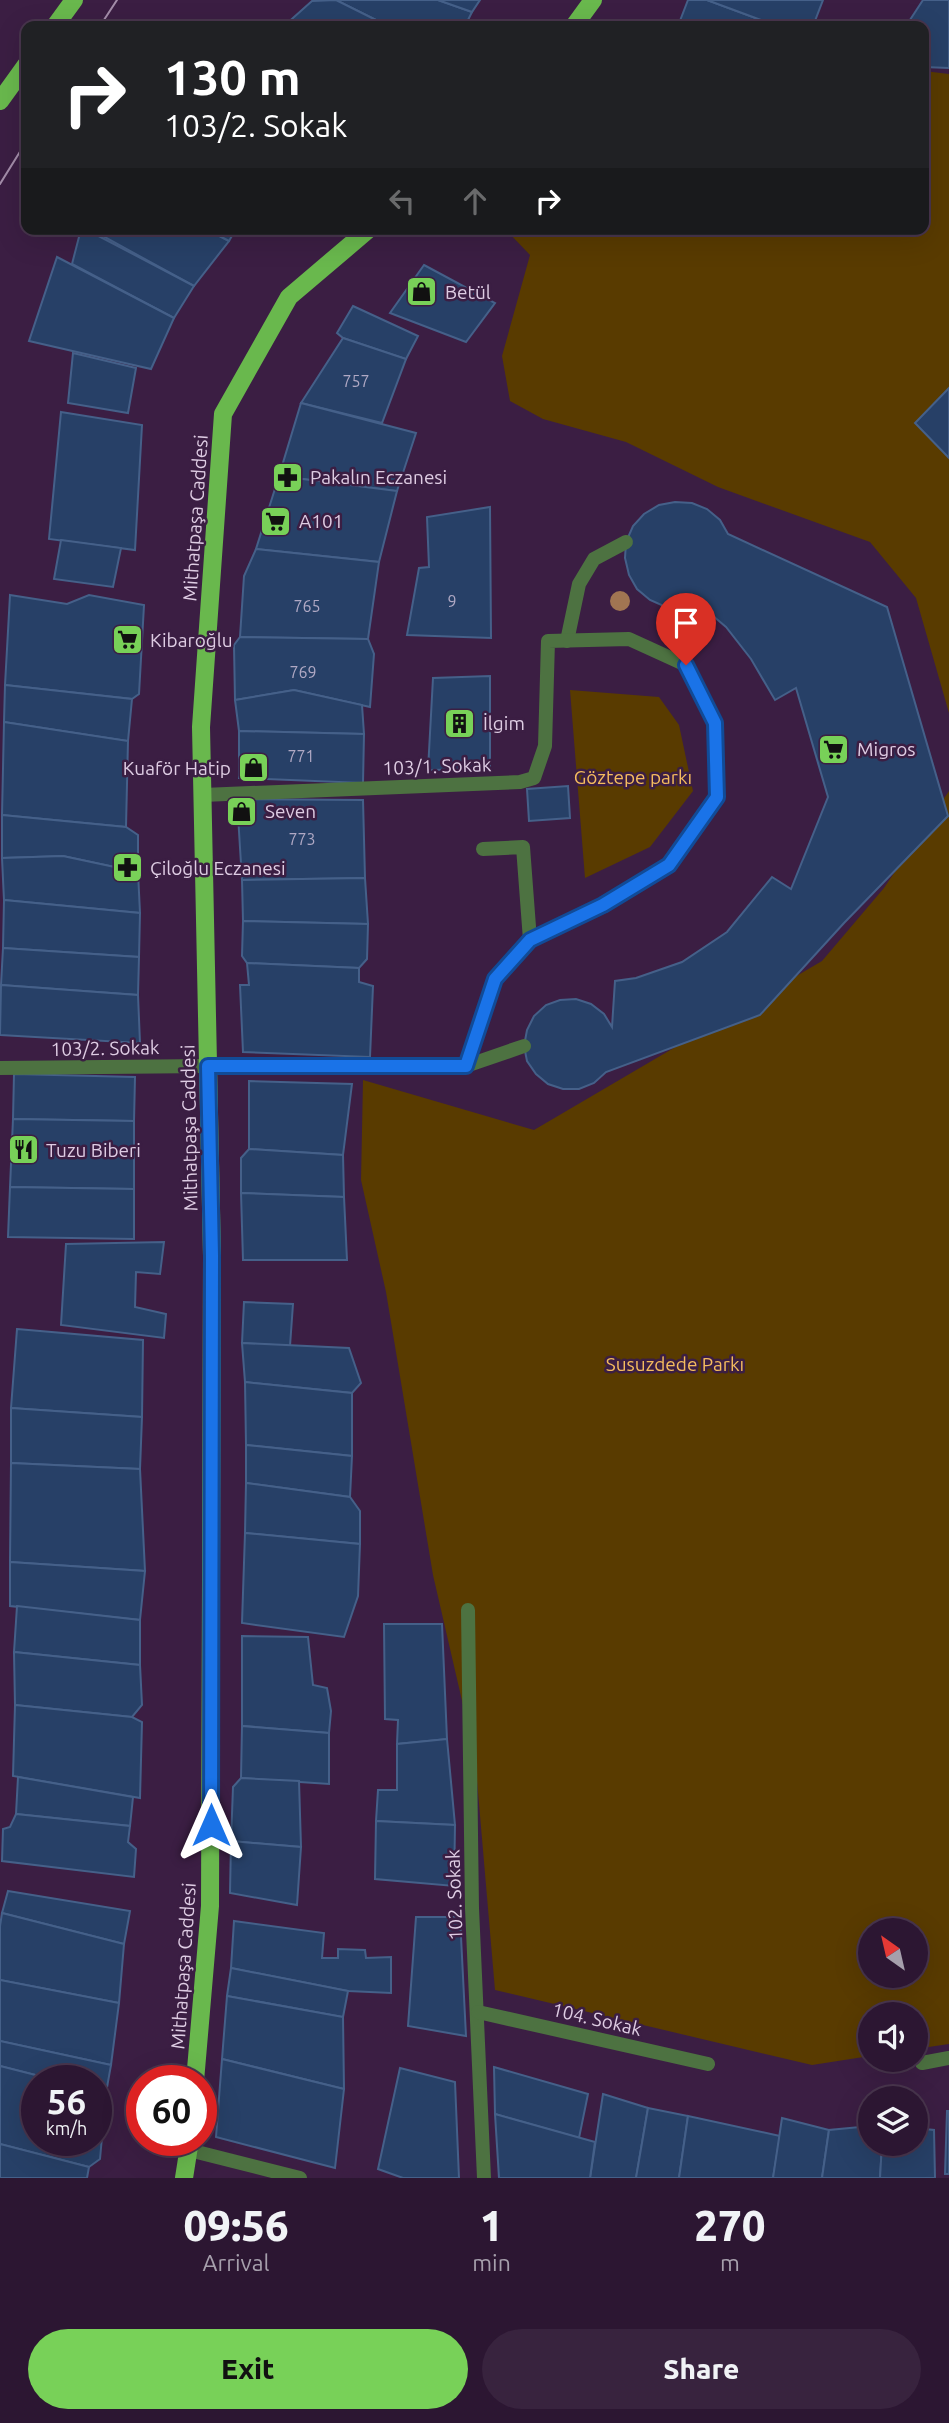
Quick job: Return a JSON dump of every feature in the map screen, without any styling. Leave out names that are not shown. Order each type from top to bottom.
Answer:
[{"type":"main road","points":[[59,21],[74,0]]},
{"type":"main road","points":[[578,21],[593,0]]},
{"type":"main road","points":[[0,101],[21,72]]},
{"type":"main road","name":"Mithatpaşa Caddesi","points":[[196,2065],[211,1906],[212,1256],[201,727],[223,414],[289,297],[362,235]]},
{"type":"main road","points":[[184,2178],[187,2156]]},
{"type":"street","points":[[466,1066],[495,979],[530,940],[603,905],[669,865],[717,797],[715,723],[686,665],[629,639],[567,641],[579,584],[594,559],[626,542]]},
{"type":"street","name":"103/1. Sokak","points":[[203,795],[520,782],[534,778],[545,746],[548,641],[567,641]]},
{"type":"street","points":[[483,849],[523,847],[530,940]]},
{"type":"street","name":"103/2. Sokak","points":[[0,1068],[466,1066],[524,1046]]},
{"type":"street","name":"102. Sokak","points":[[468,1610],[472,1908],[484,2178]]},
{"type":"street","name":"104. Sokak","points":[[478,2012],[708,2064]]},
{"type":"street","points":[[928,2062],[949,2058]]},
{"type":"street","points":[[217,2153],[300,2178]]},
{"type":"green space","points":[[929,72],[949,74],[949,713],[916,598],[870,542],[718,487],[626,442],[543,419],[510,401],[502,356],[530,255],[511,235],[929,235]]},
{"type":"green space","name":"Göztepe parkı","points":[[570,690],[659,697],[679,725],[693,791],[650,847],[585,878]]},
{"type":"green space","name":"Susuzdede Parkı","points":[[949,791],[949,2044],[928,2047],[928,2002],[858,2002],[858,2058],[812,2065],[495,1990],[475,1757],[433,1575],[386,1292],[361,1180],[363,1080],[534,1130],[822,961],[884,888]]},
{"type":"building","points":[[336,0],[438,0],[472,12],[468,21],[378,21]]},
{"type":"building","points":[[336,0],[378,21],[290,21],[312,1]]},
{"type":"building","points":[[438,0],[480,0],[472,12]]},
{"type":"building","points":[[688,0],[707,0],[764,21],[680,21]]},
{"type":"building","points":[[707,0],[823,0],[815,21],[764,21]]},
{"type":"building","points":[[923,0],[949,0],[949,68],[929,67],[929,21],[909,21]]},
{"type":"building","points":[[79,235],[97,235],[194,286],[174,318],[72,264]]},
{"type":"building","points":[[101,235],[218,235],[229,241],[194,286]]},
{"type":"building","points":[[218,235],[232,235],[229,241]]},
{"type":"building","points":[[57,257],[174,318],[151,369],[29,341]]},
{"type":"building","points":[[424,265],[495,303],[466,342],[390,313]]},
{"type":"building","points":[[353,306],[418,336],[406,359],[343,338],[337,333]]},
{"type":"building","points":[[343,338],[406,359],[382,423],[301,403]]},
{"type":"building","points":[[73,353],[136,368],[128,413],[68,403]]},
{"type":"building","points":[[949,388],[949,458],[915,423]]},
{"type":"building","points":[[301,403],[416,433],[397,491],[279,476]]},
{"type":"building","points":[[61,412],[142,425],[135,550],[49,539]]},
{"type":"building","points":[[279,476],[397,491],[379,562],[256,549]]},
{"type":"building","points":[[692,503],[707,509],[720,520],[728,534],[887,607],[948,816],[844,923],[760,1015],[606,1072],[594,1083],[579,1089],[563,1089],[548,1084],[536,1074],[527,1061],[524,1046],[527,1030],[534,1016],[546,1005],[560,1000],[576,999],[591,1004],[604,1014],[612,1027],[615,981],[636,978],[682,962],[727,932],[772,877],[791,889],[828,797],[796,688],[775,700],[751,659],[726,627],[699,604],[682,608],[666,607],[650,600],[637,589],[629,575],[625,558],[626,542],[633,526],[644,514],[659,505]]},
{"type":"building","points":[[490,507],[491,638],[407,635],[419,568],[429,567],[427,517]]},
{"type":"building","points":[[61,540],[121,548],[113,587],[54,579]]},
{"type":"building","points":[[256,549],[379,562],[368,639],[240,637],[244,576]]},
{"type":"building","points":[[10,595],[67,604],[89,595],[144,605],[139,694],[132,699],[5,685]]},
{"type":"building","points":[[240,637],[368,639],[374,654],[370,707],[294,690],[235,700],[234,645]]},
{"type":"building","name":"İlgim","points":[[490,676],[490,769],[428,770],[433,678]]},
{"type":"building","points":[[5,685],[132,699],[128,741],[4,722]]},
{"type":"building","points":[[294,690],[362,705],[364,734],[239,731],[235,700]]},
{"type":"building","points":[[4,722],[128,741],[126,827],[2,815]]},
{"type":"building","points":[[239,731],[364,734],[363,783],[239,778]]},
{"type":"building","points":[[568,786],[570,818],[529,821],[527,789]]},
{"type":"building","points":[[237,799],[363,800],[365,878],[242,880]]},
{"type":"building","points":[[2,815],[126,827],[138,835],[138,872],[63,856],[2,858]]},
{"type":"building","points":[[63,856],[138,872],[140,913],[4,900],[2,858]]},
{"type":"building","points":[[365,878],[368,924],[243,921],[242,880]]},
{"type":"building","points":[[4,900],[140,913],[139,957],[3,948]]},
{"type":"building","points":[[243,921],[368,924],[367,959],[359,968],[247,963],[242,956]]},
{"type":"building","points":[[3,948],[139,957],[138,995],[1,985]]},
{"type":"building","points":[[247,963],[359,968],[359,982],[373,986],[370,1057],[243,1052],[240,985],[249,985]]},
{"type":"building","points":[[1,985],[138,995],[140,1043],[0,1035]]},
{"type":"building","points":[[14,1074],[135,1077],[134,1121],[13,1119]]},
{"type":"building","points":[[249,1081],[352,1084],[343,1155],[249,1149]]},
{"type":"building","points":[[13,1119],[134,1121],[134,1189],[10,1187]]},
{"type":"building","points":[[249,1149],[343,1155],[344,1197],[241,1193],[241,1158]]},
{"type":"building","points":[[10,1187],[134,1189],[134,1239],[8,1237]]},
{"type":"building","points":[[241,1193],[344,1197],[347,1260],[243,1260]]},
{"type":"building","points":[[164,1242],[160,1274],[136,1272],[135,1307],[166,1314],[164,1338],[61,1325],[66,1244]]},
{"type":"building","points":[[244,1302],[293,1304],[290,1346],[242,1343]]},
{"type":"building","points":[[17,1329],[143,1340],[142,1417],[11,1408]]},
{"type":"building","points":[[242,1343],[349,1348],[361,1383],[352,1393],[245,1382]]},
{"type":"building","points":[[245,1382],[352,1393],[352,1456],[246,1445]]},
{"type":"building","points":[[11,1408],[142,1417],[140,1469],[11,1463]]},
{"type":"building","points":[[246,1445],[352,1456],[350,1497],[246,1483]]},
{"type":"building","points":[[11,1463],[140,1469],[145,1571],[10,1562]]},
{"type":"building","points":[[246,1483],[350,1497],[360,1511],[360,1544],[245,1533]]},
{"type":"building","points":[[245,1533],[360,1544],[358,1596],[344,1637],[242,1623]]},
{"type":"building","points":[[10,1562],[145,1571],[140,1620],[10,1606]]},
{"type":"building","points":[[17,1606],[140,1620],[140,1665],[14,1652]]},
{"type":"building","points":[[384,1624],[442,1624],[447,1739],[397,1744],[398,1720],[385,1719]]},
{"type":"building","points":[[242,1636],[308,1637],[313,1685],[327,1688],[331,1711],[329,1733],[242,1726]]},
{"type":"building","points":[[14,1652],[140,1665],[142,1705],[132,1717],[15,1705]]},
{"type":"building","points":[[15,1705],[132,1717],[142,1722],[140,1798],[13,1776]]},
{"type":"building","points":[[242,1726],[329,1733],[329,1784],[241,1778]]},
{"type":"building","points":[[447,1739],[455,1825],[376,1821],[378,1790],[397,1790],[397,1744]]},
{"type":"building","points":[[18,1777],[133,1797],[130,1826],[16,1814]]},
{"type":"building","points":[[241,1778],[299,1781],[301,1847],[231,1841],[233,1787]]},
{"type":"building","points":[[16,1814],[130,1826],[128,1842],[136,1849],[134,1877],[2,1861],[3,1829],[10,1827]]},
{"type":"building","points":[[376,1821],[455,1825],[454,1886],[375,1879]]},
{"type":"building","points":[[231,1841],[301,1847],[297,1905],[230,1893]]},
{"type":"building","points":[[8,1891],[130,1911],[124,1944],[2,1913]]},
{"type":"building","points":[[2,1913],[124,1944],[119,2003],[0,1980]]},
{"type":"building","points":[[416,1917],[460,1917],[466,2036],[408,2026]]},
{"type":"building","points":[[234,1921],[324,1933],[322,1958],[338,1958],[338,1949],[365,1950],[366,1958],[391,1957],[391,1993],[348,1991],[231,1968]]},
{"type":"building","points":[[231,1968],[348,1991],[343,2017],[227,1996]]},
{"type":"building","points":[[0,1980],[119,2003],[111,2065],[0,2041]]},
{"type":"building","points":[[227,1996],[343,2017],[344,2089],[222,2059]]},
{"type":"building","points":[[0,2041],[111,2065],[21,2065],[21,2071],[0,2066]]},
{"type":"building","points":[[222,2059],[344,2089],[335,2168],[217,2137]]},
{"type":"building","points":[[0,2066],[21,2071],[21,2149],[0,2144]]},
{"type":"building","points":[[494,2067],[588,2094],[579,2138],[495,2114]]},
{"type":"building","points":[[400,2068],[455,2082],[459,2178],[403,2178],[378,2169]]},
{"type":"building","points":[[603,2094],[648,2108],[636,2178],[590,2178]]},
{"type":"building","points":[[648,2108],[688,2116],[679,2178],[636,2178]]},
{"type":"building","points":[[947,2111],[949,2174],[945,2174]]},
{"type":"building","points":[[495,2114],[595,2142],[590,2178],[499,2178]]},
{"type":"building","points":[[688,2116],[780,2136],[773,2178],[679,2178]]},
{"type":"building","points":[[782,2118],[829,2130],[822,2178],[773,2178]]},
{"type":"building","points":[[858,2127],[858,2156],[881,2156],[880,2178],[822,2178],[829,2130]]},
{"type":"building","points":[[928,2129],[934,2130],[935,2178],[880,2178],[881,2156],[928,2156]]},
{"type":"building","points":[[0,2144],[21,2149],[21,2156],[46,2156],[89,2167],[87,2178],[0,2178]]},
{"type":"building","points":[[46,2156],[100,2156],[89,2167]]},
{"type":"tram line","points":[[103,21],[117,0]]},
{"type":"tram line","points":[[0,184],[21,150]]},
{"type":"place","name":"Betül","points":[[422,292]]},
{"type":"place","name":"Pakalın Eczanesi","points":[[287,477]]},
{"type":"place","name":"A101","points":[[276,521]]},
{"type":"place","name":"Kibaroğlu","points":[[127,640]]},
{"type":"place","name":"İlgim","points":[[460,723]]},
{"type":"place","name":"Migros","points":[[834,749]]},
{"type":"place","name":"Kuaför Hatip","points":[[254,768]]},
{"type":"place","name":"Seven","points":[[242,811]]},
{"type":"place","name":"Çiloğlu Eczanesi","points":[[127,868]]},
{"type":"place","name":"Tuzu Biberi","points":[[23,1150]]},
{"type":"route","points":[[211,1825],[212,1256],[208,1066],[466,1066],[495,979],[530,940],[603,905],[669,865],[717,797],[715,723],[686,665]]}]
